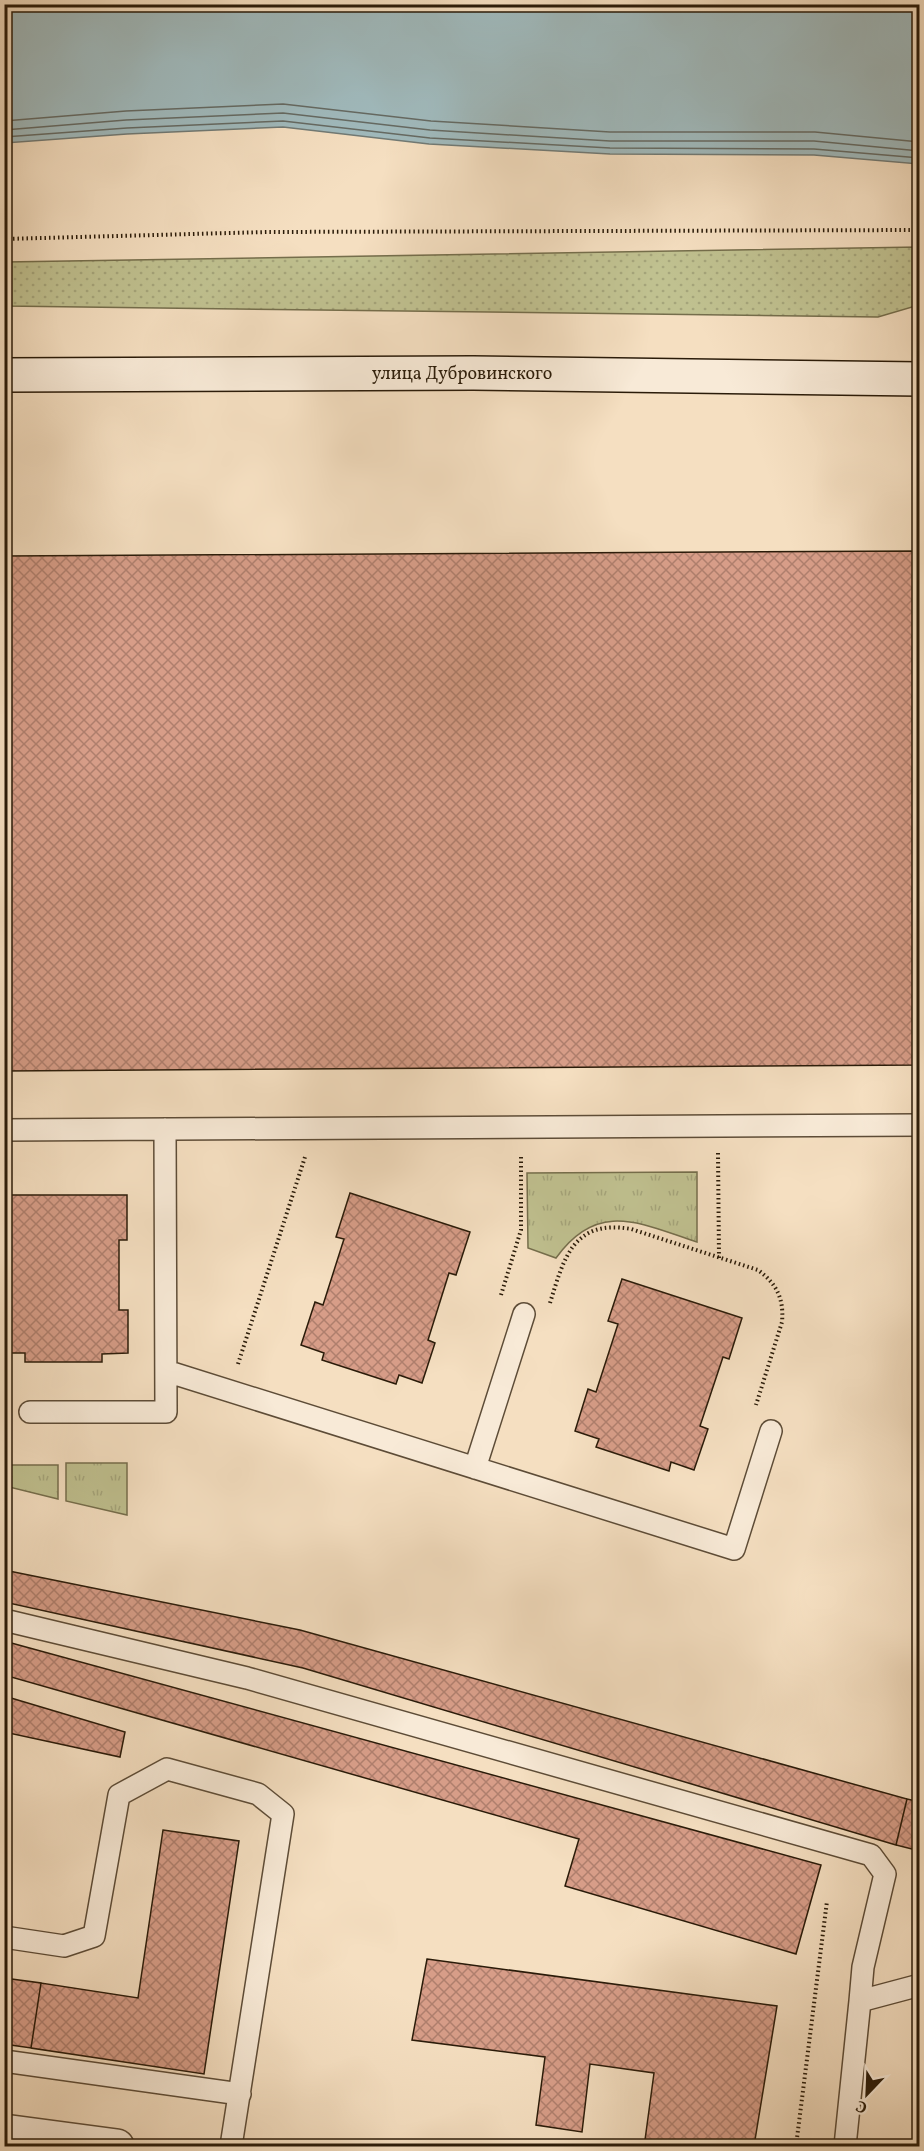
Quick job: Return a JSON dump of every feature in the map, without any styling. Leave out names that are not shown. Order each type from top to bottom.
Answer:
[{"type":"main road","name":"улица Дубровинского","points":[[4,375],[473,373],[920,379]]},
{"type":"main road","points":[[4,2131],[117,2146]]},
{"type":"lane","points":[[4,1130],[920,1125]]},
{"type":"lane","points":[[30,1412],[166,1412],[165,1129]]},
{"type":"lane","points":[[475,1468],[524,1314]]},
{"type":"lane","points":[[166,1371],[734,1549],[771,1431]]},
{"type":"lane","points":[[4,1620],[247,1678],[871,1855],[885,1874],[863,1967],[845,2146]]},
{"type":"lane","points":[[4,1937],[64,1946],[94,1936],[119,1794],[167,1769],[258,1794],[283,1814],[231,2146]]},
{"type":"lane","points":[[860,2001],[920,1984]]},
{"type":"lane","points":[[4,2061],[240,2094]]},
{"type":"path","points":[[4,239],[267,232],[920,230]]},
{"type":"path","points":[[718,1126],[719,1258]]},
{"type":"path","points":[[520,1127],[521,1230],[498,1306],[524,1314]]},
{"type":"path","points":[[229,1391],[314,1129]]},
{"type":"path","points":[[563,1261],[580,1239],[598,1230],[618,1227],[631,1229],[758,1270],[769,1278],[782,1300],[782,1322],[750,1424],[771,1431]]},
{"type":"path","points":[[796,2146],[827,1901]]},
{"type":"green space","points":[[919,247],[919,305],[878,317],[5,306],[5,262]]},
{"type":"green space","points":[[697,1172],[697,1242],[639,1224],[621,1221],[604,1222],[588,1228],[572,1240],[556,1258],[528,1248],[527,1173]]},
{"type":"green space","points":[[66,1463],[127,1463],[127,1515],[66,1501]]},
{"type":"green space","points":[[5,1465],[58,1465],[58,1499],[5,1486]]},
{"type":"water","points":[[5,4],[919,5],[919,164],[814,155],[610,154],[429,144],[283,127],[127,134],[5,143]]},
{"type":"building","points":[[920,551],[920,1065],[4,1071],[4,556]]},
{"type":"building","points":[[350,1193],[470,1232],[456,1275],[449,1273],[428,1340],[435,1343],[422,1383],[399,1375],[396,1384],[322,1360],[324,1353],[301,1345],[315,1302],[323,1305],[344,1239],[336,1237]]},
{"type":"building","points":[[4,1195],[127,1195],[127,1240],[119,1240],[119,1310],[128,1310],[128,1353],[102,1354],[102,1362],[25,1362],[25,1353],[4,1353],[4,1310],[9,1309],[9,1239],[4,1239]]},
{"type":"building","points":[[622,1279],[742,1318],[729,1359],[723,1357],[700,1426],[708,1429],[694,1470],[671,1462],[669,1471],[596,1447],[599,1439],[575,1431],[588,1389],[596,1392],[618,1324],[608,1321]]},
{"type":"building","points":[[4,1570],[300,1630],[907,1799],[896,1845],[303,1668],[4,1602]]},
{"type":"building","points":[[4,1641],[821,1865],[796,1954],[565,1886],[579,1839],[4,1675]]},
{"type":"building","points":[[11,1698],[125,1732],[120,1757],[4,1732]]},
{"type":"building","points":[[907,1799],[920,1802],[920,1851],[896,1845]]},
{"type":"building","points":[[163,1830],[239,1841],[204,2074],[31,2048],[41,1983],[138,1998]]},
{"type":"building","points":[[427,1959],[777,2006],[754,2146],[691,2146],[645,2140],[654,2073],[590,2064],[582,2132],[536,2125],[545,2057],[412,2040]]},
{"type":"building","points":[[4,1978],[41,1983],[31,2048],[4,2044]]}]
